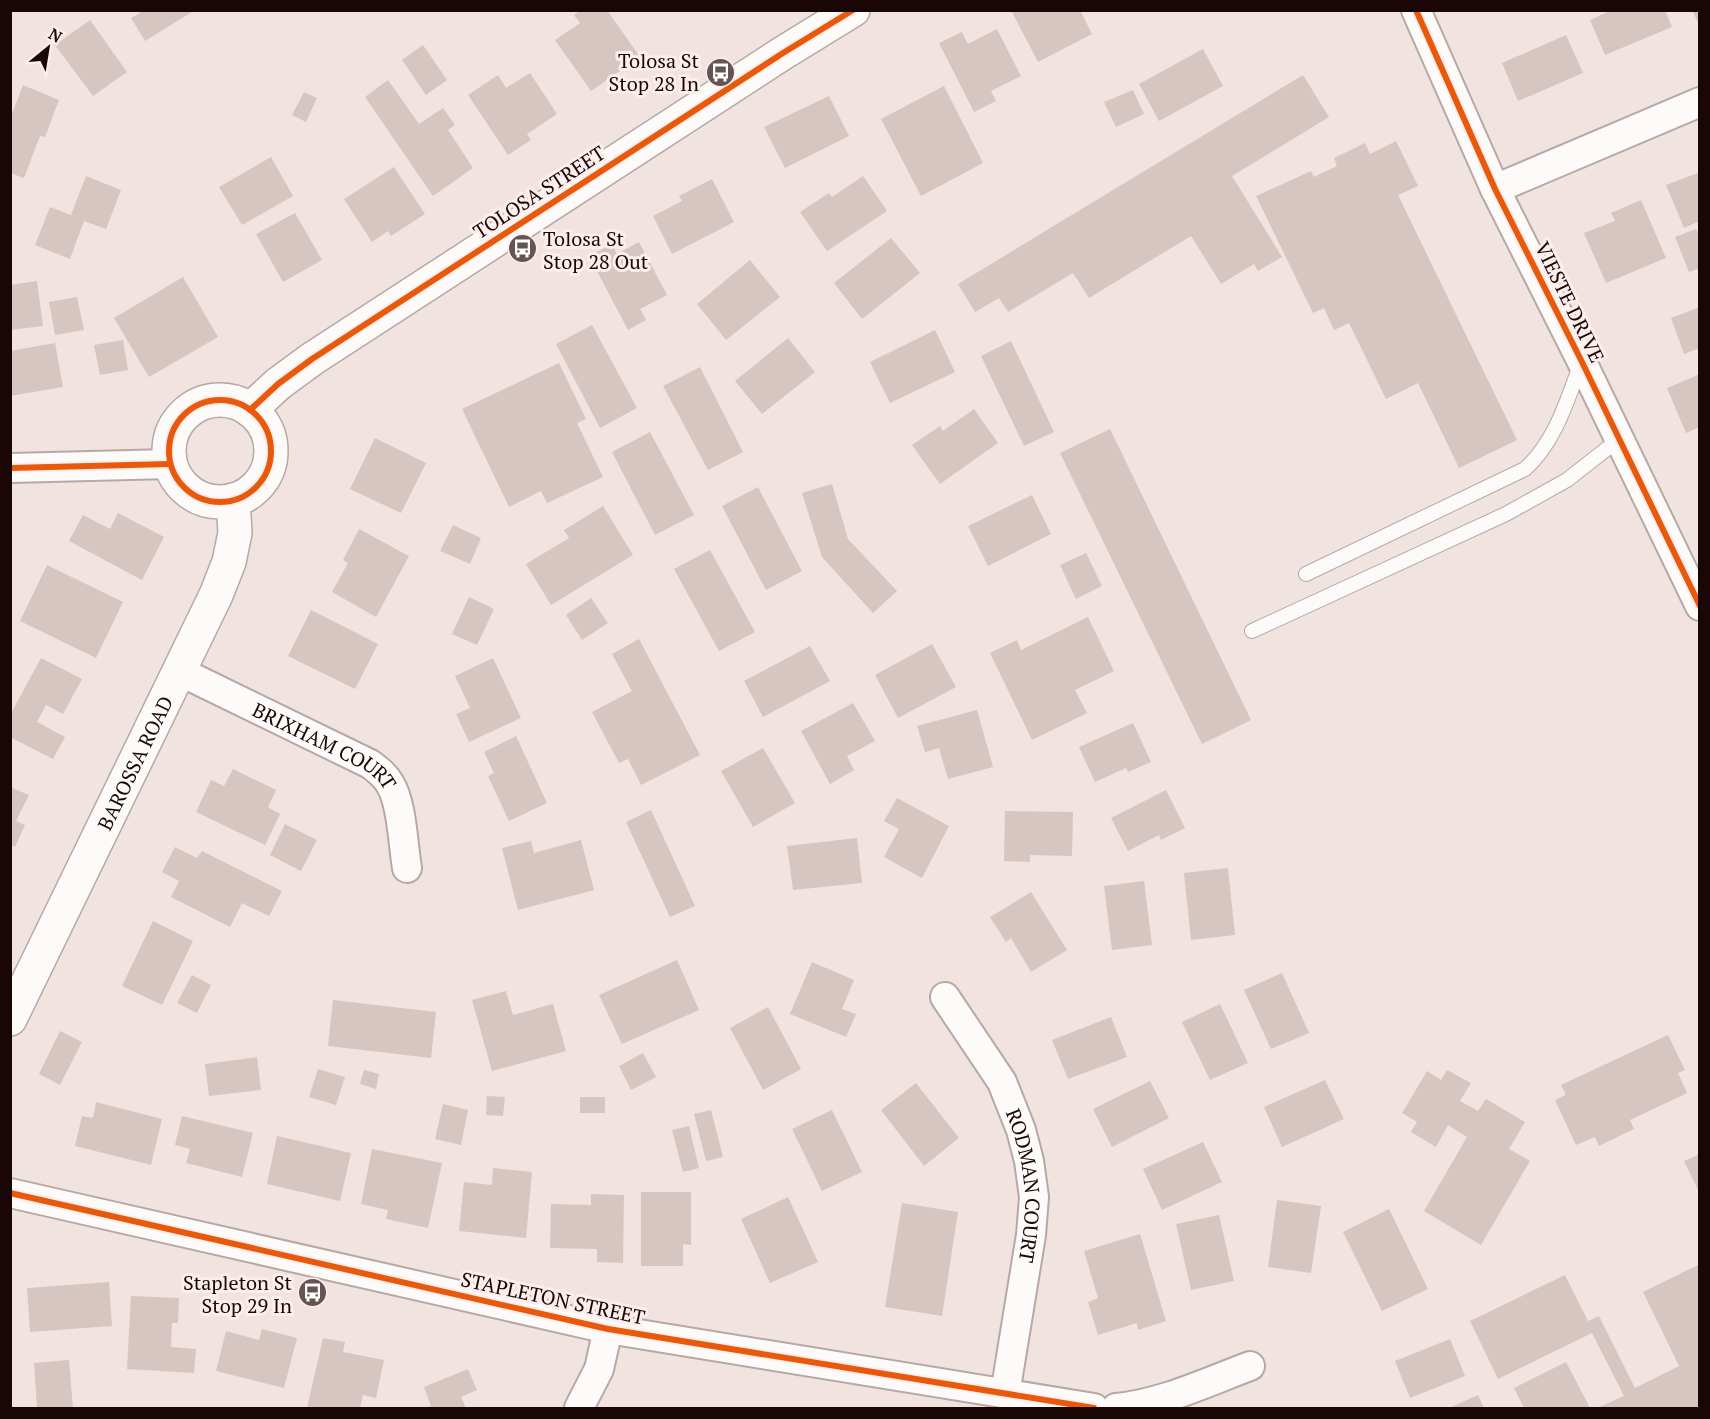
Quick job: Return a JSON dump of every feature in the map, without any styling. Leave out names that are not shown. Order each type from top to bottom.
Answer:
[{"type":"street","name":"TOLOSA STREET","points":[[250,410],[278,384],[312,359],[783,53],[853,10]]},
{"type":"street","name":"VIESTE DRIVE","points":[[1416,10],[1495,189],[1700,606]]},
{"type":"street","points":[[1495,189],[1700,102]]},
{"type":"street","points":[[221,400],[236,402],[250,410],[262,421],[268,436],[271,453],[268,468],[260,483],[248,494],[233,500],[217,502],[202,499],[188,490],[177,478],[170,464],[169,448],[172,433],[179,419],[191,409],[205,402],[221,400]]},
{"type":"street","points":[[10,468],[170,464]]},
{"type":"street","name":"BAROSSA ROAD","points":[[10,1019],[216,595],[229,562],[235,533],[233,500]]},
{"type":"street","name":"BRIXHAM COURT","points":[[179,671],[370,764],[383,774],[396,798],[407,868]]},
{"type":"street","name":"RODMAN COURT","points":[[945,997],[1002,1082],[1021,1130],[1029,1161],[1034,1197],[1031,1235],[1005,1394]]},
{"type":"street","name":"STAPLETON STREET","points":[[10,1193],[608,1329],[1094,1408]]},
{"type":"street","points":[[579,1408],[599,1369],[608,1329]]},
{"type":"street","points":[[1116,1408],[1159,1399],[1250,1366]]},
{"type":"lane","points":[[1306,574],[1525,470],[1537,458],[1560,419],[1582,362]]},
{"type":"lane","points":[[1252,631],[1506,514],[1567,480],[1618,440]]},
{"type":"building","points":[[139,10],[190,10],[192,12],[145,41],[131,18],[140,13]]},
{"type":"building","points":[[581,10],[607,10],[640,57],[591,91],[555,40],[580,23],[574,15]]},
{"type":"building","points":[[1011,10],[1080,10],[1092,34],[1038,62]]},
{"type":"building","points":[[1612,10],[1665,10],[1672,27],[1605,55],[1590,20]]},
{"type":"building","points":[[1692,10],[1700,10],[1700,27]]},
{"type":"building","points":[[90,20],[127,72],[93,96],[55,45]]},
{"type":"building","points":[[997,29],[1021,76],[991,91],[996,101],[974,112],[939,43],[962,32],[968,44]]},
{"type":"building","points":[[1566,35],[1583,73],[1518,101],[1502,63]]},
{"type":"building","points":[[423,45],[447,80],[426,95],[402,60]]},
{"type":"building","points":[[1203,49],[1223,86],[1159,121],[1139,84]]},
{"type":"building","points":[[530,73],[557,114],[527,134],[531,140],[508,155],[468,95],[498,75],[506,88]]},
{"type":"building","points":[[1303,75],[1329,117],[1232,176],[1282,257],[1258,271],[1254,264],[1221,284],[1191,236],[1089,298],[1073,273],[1008,312],[999,298],[975,312],[958,284]]},
{"type":"building","points":[[388,80],[419,124],[443,108],[455,125],[448,130],[473,168],[433,196],[365,97]]},
{"type":"building","points":[[23,85],[59,100],[45,137],[40,136],[24,178],[10,173],[10,119]]},
{"type":"building","points":[[944,86],[983,163],[921,196],[881,119]]},
{"type":"building","points":[[1133,90],[1144,114],[1116,127],[1104,102]]},
{"type":"building","points":[[304,92],[317,98],[306,122],[292,115]]},
{"type":"building","points":[[829,96],[849,136],[785,168],[764,127]]},
{"type":"building","points":[[1396,141],[1418,186],[1398,195],[1517,440],[1459,468],[1418,383],[1386,399],[1349,323],[1334,330],[1324,308],[1313,313],[1256,196],[1311,171],[1314,177],[1337,166],[1334,158],[1365,143],[1370,154]]},
{"type":"building","points":[[271,157],[293,196],[242,225],[219,187]]},
{"type":"building","points":[[394,167],[425,214],[391,236],[388,231],[372,242],[344,199]]},
{"type":"building","points":[[1700,172],[1700,221],[1684,228],[1666,185]]},
{"type":"building","points":[[86,176],[121,190],[106,229],[84,221],[70,259],[35,245],[50,207],[71,215]]},
{"type":"building","points":[[863,176],[887,211],[827,251],[800,212],[829,193],[832,197]]},
{"type":"building","points":[[712,179],[734,222],[672,254],[653,216],[682,201],[679,196]]},
{"type":"building","points":[[1641,200],[1666,258],[1606,283],[1584,233],[1615,221],[1611,213]]},
{"type":"building","points":[[295,213],[322,260],[283,282],[256,234]]},
{"type":"building","points":[[1696,229],[1700,238],[1700,268],[1689,272],[1675,237]]},
{"type":"building","points":[[891,238],[920,273],[862,319],[834,283]]},
{"type":"building","points":[[639,242],[667,295],[640,309],[646,320],[628,330],[589,256],[612,244],[617,254]]},
{"type":"building","points":[[750,260],[780,297],[726,340],[697,304]]},
{"type":"building","points":[[183,277],[218,337],[149,377],[114,318]]},
{"type":"building","points":[[37,281],[43,326],[10,330],[10,285]]},
{"type":"building","points":[[77,297],[84,330],[55,335],[49,302]]},
{"type":"building","points":[[1700,307],[1700,348],[1684,354],[1671,318]]},
{"type":"building","points":[[592,325],[637,408],[600,428],[556,344]]},
{"type":"building","points":[[935,330],[955,372],[890,403],[870,362]]},
{"type":"building","points":[[788,338],[815,372],[762,414],[735,381]]},
{"type":"building","points":[[123,340],[128,370],[100,375],[94,345]]},
{"type":"building","points":[[1011,341],[1054,432],[1024,446],[981,356]]},
{"type":"building","points":[[55,343],[63,387],[10,396],[10,351]]},
{"type":"building","points":[[559,363],[586,419],[577,423],[603,477],[547,503],[541,491],[509,507],[462,409]]},
{"type":"building","points":[[700,367],[743,452],[708,470],[663,386]]},
{"type":"building","points":[[1700,374],[1700,427],[1686,433],[1667,388]]},
{"type":"building","points":[[974,409],[998,443],[940,484],[912,445],[940,426],[943,431]]},
{"type":"building","points":[[1110,429],[1251,720],[1202,744],[1060,453]]},
{"type":"building","points":[[650,432],[694,515],[655,535],[612,452]]},
{"type":"building","points":[[375,438],[426,463],[401,513],[350,489]]},
{"type":"building","points":[[832,484],[848,539],[897,591],[873,613],[822,557],[802,493]]},
{"type":"building","points":[[758,487],[802,571],[766,590],[722,506]]},
{"type":"building","points":[[1032,495],[1051,534],[988,566],[968,526]]},
{"type":"building","points":[[603,506],[633,555],[551,605],[526,564],[569,538],[564,530]]},
{"type":"building","points":[[118,513],[164,537],[142,580],[69,541],[83,515],[110,529]]},
{"type":"building","points":[[453,525],[481,538],[470,564],[440,551]]},
{"type":"building","points":[[359,529],[409,556],[376,617],[332,592],[348,563],[343,560]]},
{"type":"building","points":[[710,550],[755,632],[719,651],[674,569]]},
{"type":"building","points":[[1086,553],[1102,586],[1076,599],[1060,565]]},
{"type":"building","points":[[47,565],[123,602],[96,658],[20,621]]},
{"type":"building","points":[[469,597],[494,609],[477,645],[452,634]]},
{"type":"building","points":[[591,598],[608,623],[582,640],[566,615]]},
{"type":"building","points":[[311,610],[378,644],[355,689],[288,656]]},
{"type":"building","points":[[1088,617],[1114,671],[1075,690],[1087,713],[1032,740],[990,653],[1017,640],[1021,650]]},
{"type":"building","points":[[639,639],[700,755],[641,785],[628,759],[619,763],[592,712],[632,691],[612,654]]},
{"type":"building","points":[[932,644],[956,687],[898,718],[875,675]]},
{"type":"building","points":[[810,646],[830,681],[763,717],[744,681]]},
{"type":"building","points":[[41,658],[82,679],[63,714],[46,705],[37,722],[65,737],[53,759],[10,737],[10,715]]},
{"type":"building","points":[[493,658],[521,718],[469,742],[456,714],[470,708],[455,676]]},
{"type":"building","points":[[853,703],[875,741],[847,756],[854,770],[830,784],[801,731]]},
{"type":"building","points":[[977,710],[993,767],[948,779],[939,748],[925,752],[917,726]]},
{"type":"building","points":[[1133,723],[1151,762],[1128,772],[1126,768],[1095,782],[1079,747]]},
{"type":"building","points":[[516,736],[547,803],[509,821],[488,776],[494,773],[484,752]]},
{"type":"building","points":[[763,748],[795,803],[753,827],[721,771]]},
{"type":"building","points":[[233,769],[276,790],[268,807],[280,814],[265,845],[196,812],[211,780],[224,786]]},
{"type":"building","points":[[10,787],[29,795],[16,821],[25,825],[15,847],[10,845]]},
{"type":"building","points":[[1166,790],[1185,828],[1161,840],[1159,835],[1128,851],[1111,818]]},
{"type":"building","points":[[897,798],[949,826],[922,878],[884,857],[899,829],[884,821]]},
{"type":"building","points":[[651,810],[695,906],[670,917],[626,822]]},
{"type":"building","points":[[1005,811],[1073,812],[1072,856],[1030,855],[1030,862],[1004,861]]},
{"type":"building","points":[[285,824],[317,840],[301,871],[270,855]]},
{"type":"building","points":[[857,838],[862,883],[793,890],[787,846]]},
{"type":"building","points":[[581,840],[594,890],[518,910],[502,848],[531,841],[534,853]]},
{"type":"building","points":[[175,847],[197,858],[202,851],[282,891],[269,916],[242,903],[230,927],[171,897],[179,881],[162,872]]},
{"type":"building","points":[[1228,868],[1235,935],[1191,940],[1184,873]]},
{"type":"building","points":[[1144,881],[1152,945],[1112,950],[1104,886]]},
{"type":"building","points":[[1031,892],[1067,950],[1031,972],[1011,938],[1006,942],[990,917]]},
{"type":"building","points":[[153,921],[193,941],[162,1005],[122,986]]},
{"type":"building","points":[[677,960],[699,1010],[622,1044],[599,995]]},
{"type":"building","points":[[812,962],[854,980],[842,1009],[856,1014],[846,1037],[790,1014]]},
{"type":"building","points":[[1282,973],[1309,1033],[1271,1049],[1244,990]]},
{"type":"building","points":[[192,975],[211,985],[197,1013],[177,1003]]},
{"type":"building","points":[[506,991],[513,1015],[553,1004],[566,1051],[492,1071],[472,1000]]},
{"type":"building","points":[[333,1000],[436,1012],[431,1058],[328,1046]]},
{"type":"building","points":[[1220,1004],[1248,1063],[1210,1080],[1182,1022]]},
{"type":"building","points":[[768,1007],[801,1069],[763,1090],[730,1028]]},
{"type":"building","points":[[1111,1017],[1127,1057],[1068,1079],[1052,1040]]},
{"type":"building","points":[[60,1031],[82,1042],[60,1085],[39,1074]]},
{"type":"building","points":[[1668,1035],[1685,1070],[1678,1073],[1687,1093],[1630,1120],[1634,1129],[1599,1146],[1595,1137],[1576,1145],[1555,1100],[1566,1095],[1561,1085]]},
{"type":"building","points":[[643,1053],[656,1077],[631,1090],[619,1066]]},
{"type":"building","points":[[257,1057],[261,1090],[209,1096],[205,1064]]},
{"type":"building","points":[[318,1069],[345,1077],[336,1105],[309,1097]]},
{"type":"building","points":[[364,1070],[379,1074],[376,1089],[360,1084]]},
{"type":"building","points":[[1447,1070],[1471,1083],[1460,1101],[1478,1111],[1486,1099],[1525,1122],[1509,1149],[1530,1161],[1481,1245],[1424,1211],[1467,1137],[1448,1125],[1436,1147],[1411,1132],[1417,1122],[1402,1113],[1427,1071],[1441,1080]]},
{"type":"building","points":[[1325,1080],[1344,1119],[1282,1147],[1264,1107]]},
{"type":"building","points":[[1150,1081],[1169,1118],[1112,1147],[1093,1109]]},
{"type":"building","points":[[916,1083],[959,1138],[924,1166],[881,1110]]},
{"type":"building","points":[[487,1096],[505,1097],[503,1116],[486,1115]]},
{"type":"building","points":[[580,1097],[605,1097],[605,1113],[580,1113]]},
{"type":"building","points":[[96,1102],[162,1119],[151,1165],[75,1146],[82,1116],[93,1118]]},
{"type":"building","points":[[443,1104],[468,1110],[461,1145],[435,1139]]},
{"type":"building","points":[[711,1110],[723,1157],[706,1161],[694,1114]]},
{"type":"building","points":[[832,1110],[862,1172],[822,1191],[792,1129]]},
{"type":"building","points":[[182,1116],[253,1133],[242,1177],[186,1163],[190,1149],[175,1145]]},
{"type":"building","points":[[689,1126],[699,1168],[683,1172],[672,1130]]},
{"type":"building","points":[[277,1136],[351,1153],[340,1201],[267,1184]]},
{"type":"building","points":[[1203,1142],[1222,1182],[1162,1210],[1143,1169]]},
{"type":"building","points":[[372,1149],[442,1163],[428,1228],[386,1219],[388,1210],[361,1204]]},
{"type":"building","points":[[1700,1154],[1700,1194],[1684,1161]]},
{"type":"building","points":[[493,1168],[532,1172],[526,1238],[459,1231],[464,1182],[492,1185]]},
{"type":"building","points":[[641,1192],[691,1192],[691,1245],[683,1244],[683,1266],[641,1266]]},
{"type":"building","points":[[591,1194],[624,1195],[623,1263],[597,1262],[597,1249],[550,1248],[551,1204],[591,1205]]},
{"type":"building","points":[[788,1197],[818,1262],[770,1283],[741,1219]]},
{"type":"building","points":[[1277,1200],[1321,1206],[1311,1273],[1268,1267]]},
{"type":"building","points":[[902,1203],[958,1212],[942,1316],[885,1307]]},
{"type":"building","points":[[1389,1209],[1428,1289],[1382,1311],[1343,1232]]},
{"type":"building","points":[[1219,1215],[1234,1281],[1191,1290],[1176,1224]]},
{"type":"building","points":[[1140,1234],[1166,1321],[1138,1330],[1137,1323],[1098,1335],[1088,1302],[1098,1298],[1084,1251]]},
{"type":"building","points":[[1700,1264],[1700,1408],[1597,1408],[1624,1396],[1592,1333],[1498,1379],[1470,1321],[1565,1275],[1588,1321],[1599,1316],[1635,1388],[1679,1366],[1643,1292]]},
{"type":"building","points":[[109,1282],[112,1326],[30,1332],[27,1288]]},
{"type":"building","points":[[131,1296],[179,1298],[178,1323],[172,1323],[171,1347],[196,1349],[194,1373],[127,1369]]},
{"type":"building","points":[[262,1329],[297,1338],[284,1388],[216,1371],[226,1331],[259,1340]]},
{"type":"building","points":[[323,1338],[345,1342],[343,1352],[384,1360],[376,1398],[363,1395],[360,1408],[307,1408]]},
{"type":"building","points":[[1450,1339],[1465,1376],[1410,1398],[1395,1361]]},
{"type":"building","points":[[69,1360],[73,1408],[37,1408],[34,1363]]},
{"type":"building","points":[[1566,1362],[1590,1408],[1524,1408],[1514,1388]]},
{"type":"building","points":[[468,1369],[477,1390],[461,1397],[466,1408],[426,1408],[431,1406],[424,1387]]},
{"type":"building","points":[[1478,1395],[1484,1408],[1449,1408]]},
{"type":"cycle path","points":[[250,410],[278,384],[312,359],[783,53],[853,10]]},
{"type":"cycle path","points":[[1416,10],[1495,189],[1700,606]]},
{"type":"cycle path","points":[[220,400],[239,404],[256,415],[267,432],[271,451],[267,470],[256,487],[239,498],[220,502],[201,498],[184,487],[173,470],[169,451],[173,432],[184,415],[201,404],[220,400]]},
{"type":"cycle path","points":[[10,468],[170,464]]},
{"type":"cycle path","points":[[10,1193],[608,1329],[1094,1408]]},
{"type":"place","name":"Tolosa St Stop 28 In","points":[[720,72]]},
{"type":"place","name":"Tolosa St Stop 28 Out","points":[[522,249]]},
{"type":"place","name":"Stapleton St Stop 29 In","points":[[313,1293]]}]
